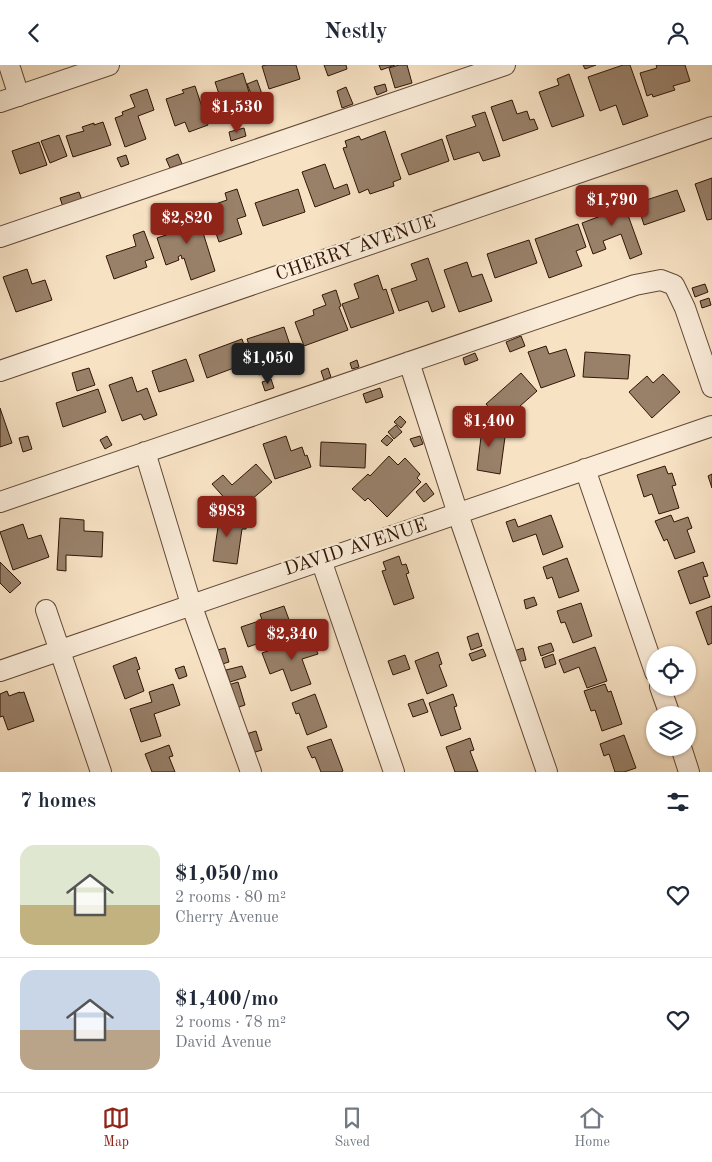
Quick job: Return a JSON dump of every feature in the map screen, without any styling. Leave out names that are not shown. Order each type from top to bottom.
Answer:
[{"type":"street","points":[[9,65],[19,96]]},
{"type":"street","points":[[0,102],[109,65]]},
{"type":"street","points":[[0,237],[505,65]]},
{"type":"street","name":"CHERRY AVENUE","points":[[0,371],[712,127]]},
{"type":"street","points":[[0,502],[635,285],[661,280],[674,285],[685,308],[712,387]]},
{"type":"street","points":[[408,362],[547,772]]},
{"type":"street","name":"DAVID AVENUE","points":[[0,671],[712,426]]},
{"type":"street","points":[[145,452],[191,604],[251,772]]},
{"type":"street","points":[[585,469],[646,646]]},
{"type":"street","points":[[321,560],[394,772]]},
{"type":"street","points":[[46,610],[101,772]]},
{"type":"street","points":[[684,756],[689,772]]},
{"type":"building","points":[[296,65],[300,79],[269,89],[262,66]]},
{"type":"building","points":[[324,65],[346,65],[347,69],[328,76]]},
{"type":"building","points":[[379,65],[395,65],[381,70]]},
{"type":"building","points":[[407,65],[412,83],[395,88],[389,68]]},
{"type":"building","points":[[583,65],[596,65],[585,69]]},
{"type":"building","points":[[623,65],[630,65],[648,116],[623,125],[616,105],[600,111],[588,77]]},
{"type":"building","points":[[656,65],[685,65],[690,81],[673,86],[675,90],[653,97],[652,94],[647,96],[640,73],[657,68]]},
{"type":"building","points":[[243,73],[252,102],[225,112],[215,82]]},
{"type":"building","points":[[569,74],[584,116],[552,127],[539,92],[559,85],[557,79]]},
{"type":"building","points":[[257,80],[263,97],[254,101],[247,84]]},
{"type":"building","points":[[385,84],[387,91],[377,95],[374,87]]},
{"type":"building","points":[[195,86],[208,125],[189,132],[185,122],[175,126],[166,99],[184,93],[182,90]]},
{"type":"building","points":[[346,87],[353,104],[342,108],[337,91]]},
{"type":"building","points":[[147,89],[154,110],[138,116],[146,139],[125,147],[115,118],[123,115],[122,112],[135,107],[130,95]]},
{"type":"building","points":[[512,100],[517,114],[527,111],[530,120],[534,119],[538,129],[503,141],[491,107]]},
{"type":"building","points":[[485,112],[500,156],[483,161],[479,152],[454,160],[446,136],[476,126],[472,116]]},
{"type":"building","points":[[103,122],[111,145],[73,157],[66,136],[84,131],[82,127]]},
{"type":"building","points":[[244,128],[246,136],[231,141],[229,132]]},
{"type":"building","points":[[385,131],[401,179],[393,182],[394,186],[370,194],[368,189],[359,193],[343,148],[347,147],[345,141],[359,136],[361,140]]},
{"type":"building","points":[[59,135],[67,156],[50,163],[41,141]]},
{"type":"building","points":[[442,139],[449,161],[409,175],[401,154]]},
{"type":"building","points":[[39,142],[47,165],[20,174],[12,151]]},
{"type":"building","points":[[178,154],[182,164],[170,168],[166,159]]},
{"type":"building","points":[[126,155],[129,164],[121,167],[117,158]]},
{"type":"building","points":[[325,164],[334,189],[347,184],[350,194],[315,207],[302,172]]},
{"type":"building","points":[[712,178],[712,219],[707,220],[695,184]]},
{"type":"building","points":[[237,189],[246,216],[237,219],[242,234],[219,242],[207,207],[227,200],[225,193]]},
{"type":"building","points":[[298,189],[305,212],[263,226],[255,203]]},
{"type":"building","points":[[677,190],[685,211],[644,225],[637,203]]},
{"type":"building","points":[[79,192],[82,200],[63,207],[60,198]]},
{"type":"building","points":[[620,193],[642,254],[630,259],[621,234],[603,241],[606,249],[593,254],[582,223],[606,214],[600,200]]},
{"type":"building","points":[[192,207],[200,223],[215,271],[191,280],[184,258],[182,259],[181,255],[178,257],[179,260],[166,265],[157,238],[172,233],[170,225],[176,223],[173,214]]},
{"type":"building","points":[[578,224],[586,247],[576,251],[582,266],[549,278],[535,239]]},
{"type":"building","points":[[144,231],[154,258],[145,261],[147,267],[114,279],[106,256],[136,246],[133,235]]},
{"type":"building","points":[[529,240],[537,263],[495,278],[487,254]]},
{"type":"building","points":[[428,258],[445,307],[432,312],[428,301],[399,311],[391,289],[417,280],[411,264]]},
{"type":"building","points":[[467,262],[472,277],[482,274],[492,301],[459,312],[444,270]]},
{"type":"building","points":[[27,269],[32,284],[45,280],[52,300],[16,312],[3,277]]},
{"type":"building","points":[[378,275],[383,290],[386,289],[394,313],[351,328],[342,304],[359,298],[354,284]]},
{"type":"building","points":[[705,284],[708,292],[695,297],[692,288]]},
{"type":"building","points":[[336,290],[341,306],[339,307],[348,330],[304,346],[295,322],[314,315],[313,310],[326,305],[322,295]]},
{"type":"building","points":[[709,298],[711,305],[702,308],[700,301]]},
{"type":"building","points":[[284,327],[296,363],[259,375],[247,339]]},
{"type":"building","points":[[521,336],[525,346],[510,352],[506,342]]},
{"type":"building","points":[[242,339],[250,362],[207,378],[199,355]]},
{"type":"building","points":[[546,346],[549,354],[566,349],[575,376],[541,388],[528,352]]},
{"type":"building","points":[[585,352],[630,355],[628,379],[583,377]]},
{"type":"building","points":[[475,353],[478,360],[465,365],[463,358]]},
{"type":"building","points":[[186,359],[194,381],[159,392],[152,371]]},
{"type":"building","points":[[357,360],[359,367],[352,369],[350,363]]},
{"type":"building","points":[[89,368],[95,385],[77,391],[72,373]]},
{"type":"building","points":[[328,368],[331,377],[324,380],[321,371]]},
{"type":"building","points":[[521,373],[537,391],[502,422],[486,404]]},
{"type":"building","points":[[663,374],[680,392],[652,418],[629,392],[647,376],[653,383]]},
{"type":"building","points":[[132,377],[137,392],[147,388],[157,415],[144,420],[141,414],[122,421],[109,385]]},
{"type":"building","points":[[271,379],[274,388],[265,391],[262,382]]},
{"type":"building","points":[[380,388],[383,397],[366,403],[363,394]]},
{"type":"building","points":[[98,389],[106,412],[63,427],[56,403]]},
{"type":"building","points":[[0,408],[12,443],[0,447]]},
{"type":"building","points":[[400,416],[406,422],[401,428],[394,422]]},
{"type":"building","points":[[472,423],[498,427],[496,436],[505,437],[500,474],[477,470],[481,437],[470,436]]},
{"type":"building","points":[[396,425],[402,432],[394,439],[388,432]]},
{"type":"building","points":[[387,435],[393,440],[387,446],[381,441]]},
{"type":"building","points":[[28,436],[32,449],[23,452],[19,438]]},
{"type":"building","points":[[107,436],[112,445],[105,449],[100,440]]},
{"type":"building","points":[[286,436],[291,451],[302,447],[311,467],[275,479],[263,444]]},
{"type":"building","points":[[420,436],[423,444],[414,447],[410,439]]},
{"type":"building","points":[[321,442],[366,444],[365,468],[320,466]]},
{"type":"building","points":[[389,456],[398,465],[405,458],[420,474],[417,478],[421,482],[387,517],[368,498],[365,501],[352,489],[368,474],[370,476]]},
{"type":"building","points":[[256,464],[272,482],[237,512],[212,484],[223,475],[232,485]]},
{"type":"building","points":[[665,466],[668,474],[672,473],[676,485],[672,486],[679,508],[659,514],[652,494],[644,497],[637,475]]},
{"type":"building","points":[[712,474],[712,488],[708,476]]},
{"type":"building","points":[[426,483],[434,494],[424,502],[416,492]]},
{"type":"building","points":[[209,514],[247,520],[246,529],[242,529],[237,564],[213,561],[218,527],[207,525]]},
{"type":"building","points":[[551,515],[563,547],[543,555],[536,534],[513,542],[506,522],[515,519],[518,527]]},
{"type":"building","points":[[671,515],[674,522],[688,517],[692,528],[687,530],[695,552],[675,559],[667,539],[664,541],[655,521]]},
{"type":"building","points":[[60,518],[84,520],[84,531],[103,532],[102,557],[66,555],[66,571],[57,570]]},
{"type":"building","points":[[23,524],[28,539],[41,535],[49,557],[13,570],[0,532]]},
{"type":"building","points":[[399,556],[402,565],[406,564],[409,573],[406,574],[414,598],[394,605],[382,571],[386,570],[383,562]]},
{"type":"building","points":[[567,558],[579,591],[559,598],[552,577],[547,579],[543,567]]},
{"type":"building","points":[[0,562],[21,583],[10,593],[0,583]]},
{"type":"building","points":[[703,562],[708,576],[703,577],[710,597],[690,604],[678,571]]},
{"type":"building","points":[[534,597],[537,605],[526,609],[524,600]]},
{"type":"building","points":[[581,603],[592,636],[573,643],[565,622],[561,623],[557,611]]},
{"type":"building","points":[[284,606],[296,639],[274,647],[271,639],[248,647],[241,627],[262,620],[260,614]]},
{"type":"building","points":[[712,606],[712,643],[708,645],[696,612]]},
{"type":"building","points":[[478,633],[482,646],[471,650],[467,637]]},
{"type":"building","points":[[311,636],[318,654],[302,659],[311,684],[291,691],[283,669],[270,674],[262,653]]},
{"type":"building","points":[[551,643],[554,651],[541,656],[538,647]]},
{"type":"building","points":[[595,647],[607,681],[587,688],[579,667],[564,673],[559,660]]},
{"type":"building","points":[[225,648],[229,662],[219,665],[214,651]]},
{"type":"building","points":[[523,648],[526,660],[517,662],[514,651]]},
{"type":"building","points":[[483,649],[486,656],[472,661],[469,654]]},
{"type":"building","points":[[438,652],[442,664],[439,665],[447,686],[427,694],[415,661]]},
{"type":"building","points":[[553,654],[556,664],[545,668],[542,658]]},
{"type":"building","points":[[405,655],[410,669],[393,675],[388,661]]},
{"type":"building","points":[[136,657],[140,669],[137,670],[144,691],[125,699],[113,666]]},
{"type":"building","points":[[184,666],[187,676],[179,679],[175,669]]},
{"type":"building","points":[[242,666],[246,677],[230,682],[226,670]]},
{"type":"building","points":[[238,682],[245,705],[236,708],[228,685]]},
{"type":"building","points":[[173,684],[180,705],[154,714],[161,736],[141,742],[130,709],[152,702],[149,692]]},
{"type":"building","points":[[605,684],[608,692],[611,691],[622,724],[602,731],[595,710],[591,711],[584,691]]},
{"type":"building","points":[[7,691],[9,696],[24,692],[34,721],[8,730],[3,716],[0,717],[0,694]]},
{"type":"building","points":[[315,694],[327,727],[307,735],[299,713],[296,714],[292,703]]},
{"type":"building","points":[[453,694],[457,706],[454,707],[461,729],[441,736],[429,703]]},
{"type":"building","points":[[423,699],[428,712],[413,717],[408,704]]},
{"type":"building","points":[[256,731],[262,750],[252,753],[246,734]]},
{"type":"building","points":[[624,735],[636,768],[624,772],[615,772],[609,754],[604,756],[600,744]]},
{"type":"building","points":[[470,738],[474,750],[470,751],[478,772],[455,772],[446,747]]},
{"type":"building","points":[[331,739],[343,771],[321,772],[315,757],[312,758],[307,747]]},
{"type":"building","points":[[169,745],[173,756],[169,757],[175,772],[152,772],[145,754]]}]
